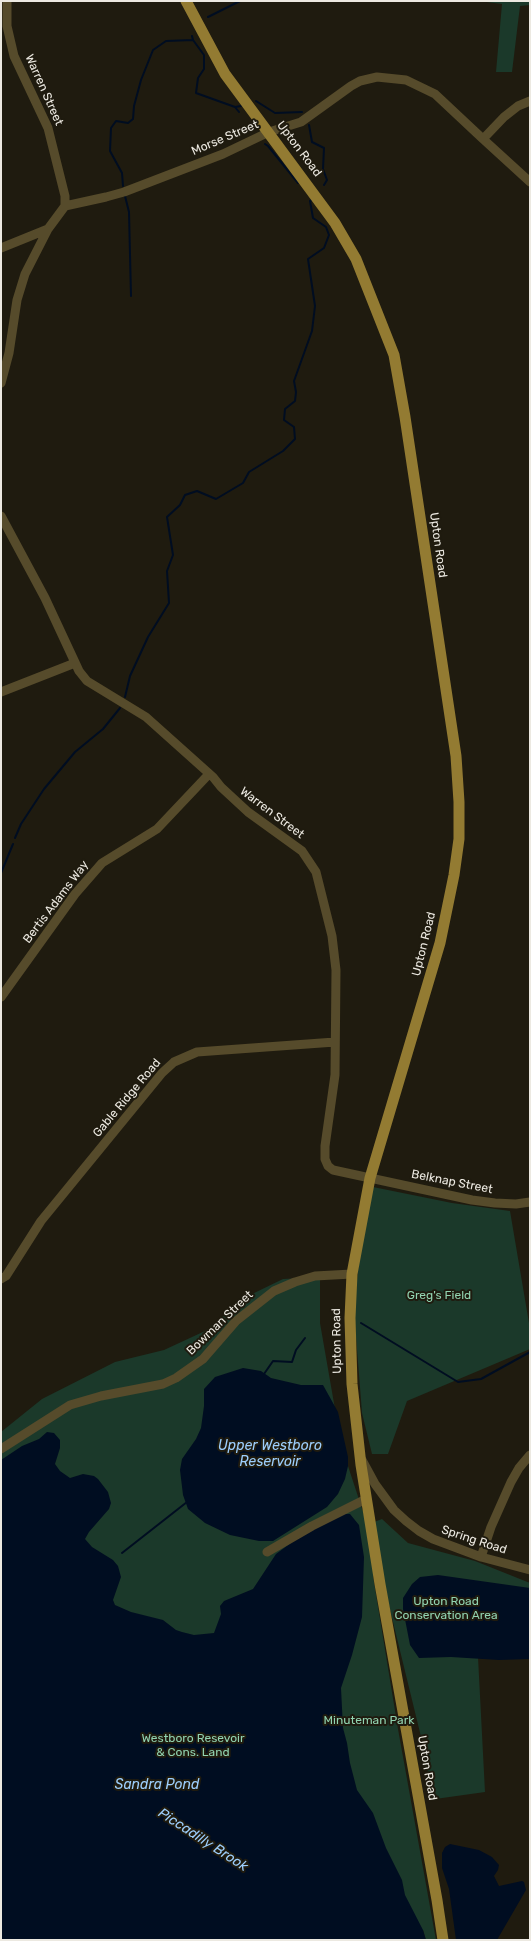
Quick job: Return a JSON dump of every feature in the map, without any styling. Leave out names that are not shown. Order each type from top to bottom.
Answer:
[{"type":"main road","name":"Upton Road","points":[[186,1],[225,74],[335,223],[356,259],[394,355],[456,756],[459,839],[440,943],[370,1178],[350,1287],[350,1359],[360,1457],[437,1900],[442,1940]]},
{"type":"street","name":"Warren Street","points":[[7,1],[7,26],[14,56],[48,128],[54,147],[65,206]]},
{"type":"street","name":"Morse Street","points":[[65,206],[106,198],[124,192],[223,154],[269,132],[301,122],[360,81],[377,77],[406,80],[435,94],[530,182]]},
{"type":"street","points":[[483,139],[504,117],[518,106],[530,101]]},
{"type":"street","points":[[1,383],[24,274],[48,229],[65,206]]},
{"type":"street","points":[[1,248],[48,229]]},
{"type":"street","name":"Warren Street","points":[[1,516],[45,598],[75,663],[87,681],[146,717],[248,812],[302,851],[316,872],[335,952],[335,1075],[325,1146],[325,1159],[328,1166],[333,1170],[370,1178]]},
{"type":"street","points":[[1,692],[75,663]]},
{"type":"street","name":"Bertis Adams Way","points":[[1,997],[75,894],[102,863],[157,829],[209,774]]},
{"type":"street","name":"Gable Ridge Road","points":[[1,1279],[6,1276],[41,1221],[162,1073],[174,1062],[197,1052],[335,1042]]},
{"type":"street","name":"Belknap Street","points":[[370,1178],[472,1200],[516,1204],[530,1202]]},
{"type":"street","name":"Bowman Street","points":[[1,1449],[70,1405],[92,1398],[163,1384],[176,1378],[203,1359],[236,1321],[274,1291],[315,1276],[352,1274]]},
{"type":"street","points":[[481,1557],[491,1527],[511,1482],[519,1468],[530,1455]]},
{"type":"street","name":"Spring Road","points":[[360,1457],[384,1497],[406,1522],[433,1539],[481,1557],[530,1570]]},
{"type":"street","points":[[267,1552],[312,1526],[366,1499]]},
{"type":"green space","points":[[479,1],[530,1],[530,5],[520,6],[512,72],[496,72],[502,4]]},
{"type":"green space","name":"Greg's Field","points":[[373,1187],[452,1203],[510,1211],[530,1329],[530,1349],[407,1401],[388,1454],[372,1454],[362,1413],[354,1311],[359,1260]]},
{"type":"green space","name":"Westboro Resevoir & Cons. Land","points":[[320,1277],[320,1323],[335,1409],[348,1466],[372,1539],[369,1524],[382,1519],[408,1543],[475,1561],[530,1583],[530,1587],[478,1657],[485,1792],[428,1800],[431,1794],[424,1749],[373,1540],[373,1576],[436,1940],[426,1940],[423,1930],[1,1940],[1,1432],[42,1399],[115,1362],[164,1350],[205,1331],[248,1296],[283,1279]]},
{"type":"water","name":"Upper Westboro Reservoir","points":[[243,1368],[261,1371],[271,1378],[301,1385],[323,1385],[338,1412],[348,1457],[345,1479],[338,1494],[327,1507],[273,1541],[259,1541],[230,1535],[205,1523],[188,1509],[183,1495],[180,1470],[182,1459],[201,1428],[204,1389],[215,1377]]},
{"type":"water","name":"Sandra Pond","points":[[47,1432],[54,1433],[60,1440],[60,1448],[55,1464],[60,1471],[70,1478],[83,1474],[94,1476],[108,1492],[111,1503],[109,1509],[85,1539],[92,1547],[113,1560],[118,1566],[121,1577],[113,1600],[115,1605],[131,1612],[163,1620],[176,1630],[182,1632],[194,1635],[214,1633],[221,1614],[220,1606],[224,1601],[253,1589],[276,1554],[338,1514],[350,1514],[359,1525],[364,1557],[362,1617],[341,1688],[343,1728],[357,1790],[373,1813],[386,1848],[402,1880],[405,1895],[423,1930],[426,1940],[1,1940],[1,1460],[22,1446],[39,1439]]},
{"type":"water","points":[[438,1575],[530,1588],[530,1659],[419,1658],[410,1645],[403,1609],[403,1598],[412,1584],[420,1577]]},
{"type":"water","points":[[450,1844],[479,1850],[492,1857],[499,1865],[494,1876],[499,1886],[524,1882],[526,1890],[497,1940],[456,1940],[449,1889],[442,1868],[442,1853],[445,1847]]},
{"type":"waterway","points":[[208,17],[240,1]]},
{"type":"waterway","points":[[192,36],[204,55],[204,69],[198,78],[196,93],[235,107],[241,106]]},
{"type":"waterway","points":[[123,186],[122,173],[110,151],[111,128],[116,121],[128,123],[133,119],[134,106],[141,80],[153,50],[166,41],[193,40]]},
{"type":"waterway","points":[[256,101],[275,113],[302,112]]},
{"type":"waterway","points":[[235,107],[239,112]]},
{"type":"waterway","points":[[309,125],[312,142],[324,148],[323,169],[327,180],[324,185]]},
{"type":"waterway","points":[[265,144],[298,183]]},
{"type":"waterway","points":[[125,196],[129,212],[131,296]]},
{"type":"waterway","points":[[125,697],[130,676],[148,637],[169,603],[167,571],[173,555],[167,517],[180,505],[185,495],[197,491],[216,499],[243,483],[249,472],[283,451],[295,439],[294,427],[284,420],[285,409],[295,401],[294,381],[312,331],[315,306],[308,259],[324,248],[329,235],[326,227],[313,218],[310,201],[312,200]]},
{"type":"waterway","points":[[15,838],[21,824],[44,789],[75,752],[103,729],[120,708]]},
{"type":"waterway","points":[[1,873],[13,844]]},
{"type":"waterway","name":"Piccadilly Brook","points":[[361,1323],[458,1382],[481,1379],[530,1352]]},
{"type":"waterway","name":"Piccadilly Brook","points":[[264,1374],[273,1361],[292,1362],[296,1350],[305,1338]]},
{"type":"waterway","name":"Piccadilly Brook","points":[[122,1553],[187,1502]]},
{"type":"park label","name":"Upton Road Conservation Area","points":[[446,1609]]},
{"type":"park label","name":"Minuteman Park","points":[[369,1721]]}]
